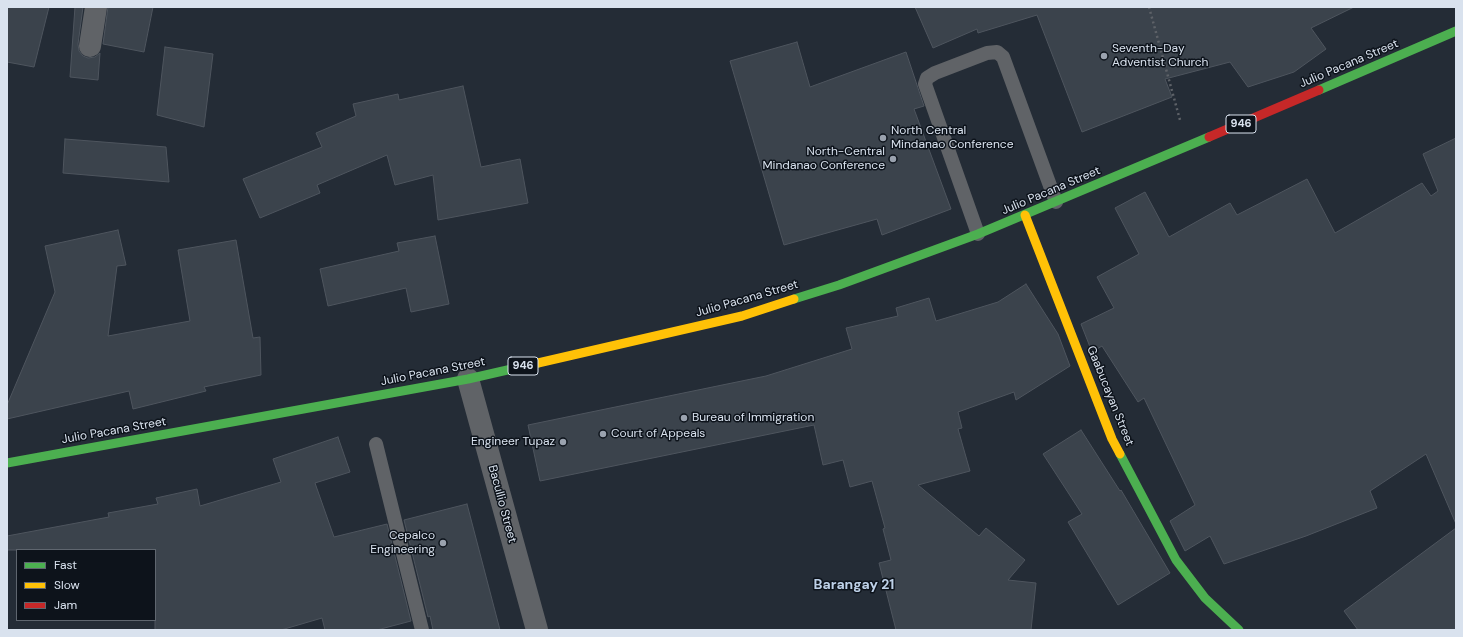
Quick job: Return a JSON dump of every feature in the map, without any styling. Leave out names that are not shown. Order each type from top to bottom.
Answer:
[{"type":"main road","name":"Julio Pacana Street","points":[[7,463],[468,379],[742,316],[839,285],[978,234],[1187,147],[1456,31]]},
{"type":"main road","name":"Gaabucayan Street","points":[[1025,215],[1112,439],[1176,560],[1205,598],[1239,630]]},
{"type":"street","points":[[90,46],[96,7]]},
{"type":"street","name":"Bacullio Street","points":[[468,379],[537,630]]},
{"type":"lane","points":[[978,234],[925,84],[927,78],[935,73],[987,53],[997,52],[1003,57],[1056,202]]},
{"type":"lane","points":[[376,444],[422,630]]},
{"type":"path","points":[[1149,7],[1187,147]]},
{"type":"building","points":[[7,7],[49,7],[34,67],[7,62]]},
{"type":"building","points":[[75,7],[83,7],[78,44],[79,51],[83,56],[88,58],[95,57],[100,53],[98,80],[70,77]]},
{"type":"building","points":[[108,7],[153,7],[144,52],[103,44]]},
{"type":"building","points":[[915,7],[1354,7],[1311,28],[1326,49],[1294,72],[1248,87],[1230,62],[1165,79],[1172,97],[1082,132],[1037,15],[978,33],[977,29],[933,48]]},
{"type":"building","points":[[797,42],[810,87],[906,52],[924,106],[914,109],[951,209],[882,235],[877,219],[784,245],[730,61]]},
{"type":"building","points":[[165,47],[213,54],[204,127],[157,115]]},
{"type":"building","points":[[463,86],[481,167],[520,159],[528,203],[438,220],[433,175],[395,185],[387,155],[317,185],[320,193],[260,218],[243,179],[322,147],[316,133],[356,116],[353,104],[398,94],[399,100]]},
{"type":"building","points":[[1456,138],[1456,524],[1426,454],[1370,491],[1377,508],[1306,536],[1224,564],[1210,536],[1185,551],[1170,521],[1195,505],[1144,398],[1138,402],[1102,346],[1092,352],[1081,324],[1114,308],[1097,277],[1139,254],[1115,208],[1145,192],[1169,237],[1230,203],[1237,215],[1307,179],[1335,233],[1422,183],[1431,196],[1438,191],[1423,154]]},
{"type":"building","points":[[65,139],[166,147],[169,182],[63,173]]},
{"type":"building","points":[[118,230],[126,265],[117,266],[108,336],[190,321],[178,250],[236,240],[253,338],[260,337],[261,375],[204,387],[206,391],[133,409],[129,391],[7,419],[7,405],[55,292],[45,246]]},
{"type":"building","points":[[435,236],[449,304],[411,312],[406,288],[328,306],[320,269],[399,251],[397,243]]},
{"type":"building","points":[[1026,284],[1058,334],[1070,366],[1016,400],[1014,392],[958,412],[962,428],[958,429],[970,471],[918,485],[979,536],[986,528],[1025,560],[1008,580],[1036,583],[1031,630],[896,630],[879,563],[891,560],[883,529],[885,528],[872,481],[850,487],[843,460],[823,465],[814,425],[540,481],[528,425],[766,376],[852,349],[846,328],[898,316],[896,308],[929,298],[936,321],[998,302]]},
{"type":"building","points":[[1081,430],[1120,491],[1121,490],[1170,573],[1118,605],[1068,522],[1082,514],[1043,454]]},
{"type":"building","points":[[338,437],[350,472],[315,483],[334,537],[387,524],[411,621],[377,630],[325,630],[322,618],[281,630],[155,630],[156,549],[7,550],[7,536],[109,517],[108,513],[158,504],[156,498],[197,489],[200,506],[281,482],[273,459]]},
{"type":"building","points":[[467,504],[500,630],[433,630],[430,616],[428,617],[404,520]]},
{"type":"building","points":[[1456,528],[1456,630],[1358,630],[1344,611]]},
{"type":"traffic: fast","points":[[1319,90],[1456,31]]},
{"type":"traffic: fast","points":[[794,299],[839,285],[978,234],[1209,137]]},
{"type":"traffic: fast","points":[[7,463],[468,379],[538,363]]},
{"type":"traffic: fast","points":[[1120,454],[1176,560],[1205,598],[1239,630]]},
{"type":"traffic: slow","points":[[1025,215],[1112,439],[1120,454]]},
{"type":"traffic: slow","points":[[538,363],[742,316],[794,299]]},
{"type":"traffic: jam","points":[[1209,137],[1319,90]]},
{"type":"place","name":"Seventh-Day Adventist Church","points":[[1104,56]]},
{"type":"place","name":"North Central Mindanao Conference","points":[[883,138]]},
{"type":"place","name":"North-Central Mindanao Conference","points":[[893,159]]},
{"type":"place","name":"Bureau of Immigration","points":[[684,418]]},
{"type":"place","name":"Court of Appeals","points":[[603,434]]},
{"type":"place","name":"Engineer Tupaz","points":[[563,442]]},
{"type":"place","name":"Cepalco Engineering","points":[[443,543]]},
{"type":"district","name":"Barangay 21","points":[[854,585]]}]
